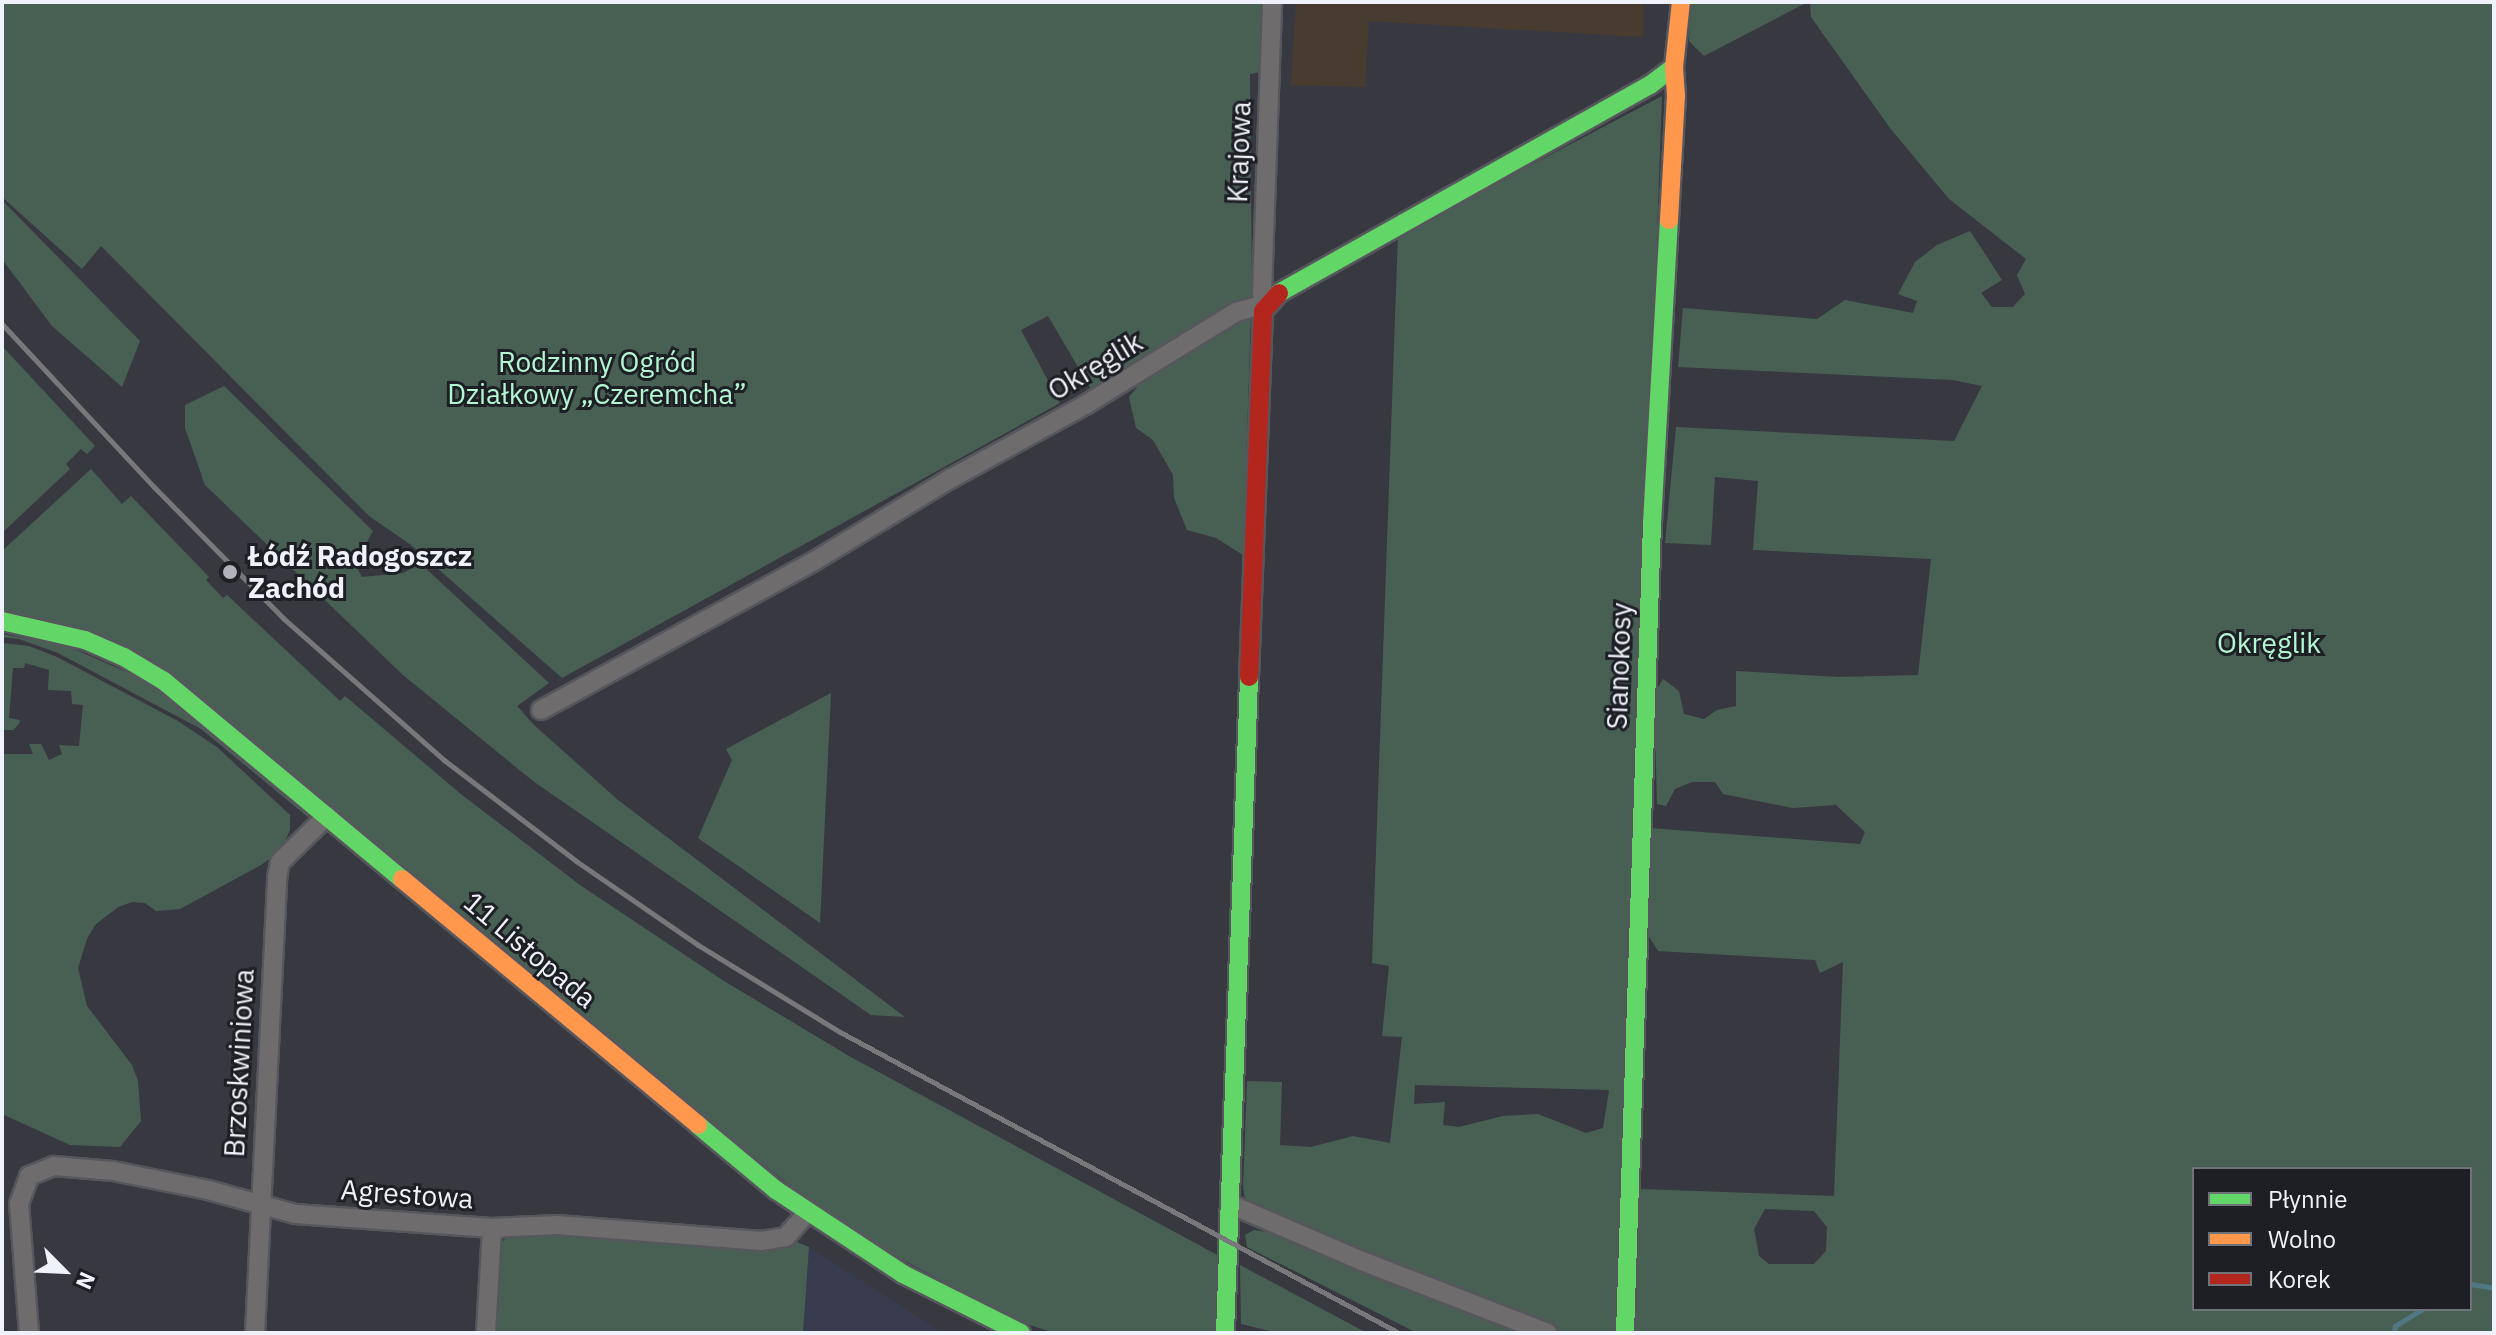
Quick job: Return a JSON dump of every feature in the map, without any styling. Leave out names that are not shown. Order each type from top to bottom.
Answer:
[{"type":"street","name":"Krajowa","points":[[1265,304],[1262,293],[1272,2]]},
{"type":"street","name":"Sianokosy","points":[[1625,1333],[1638,1024],[1649,595],[1676,96],[1674,67],[1679,46],[1681,2]]},
{"type":"street","name":"Okręglik","points":[[541,710],[816,560],[950,479],[1085,405],[1236,312],[1265,304],[1287,288],[1650,85],[1674,67]]},
{"type":"street","points":[[1225,1333],[1244,770],[1265,304]]},
{"type":"street","name":"11 Listopada","points":[[2,621],[77,637],[143,667],[183,695],[720,1146],[807,1213],[915,1281],[1021,1333]]},
{"type":"street","name":"Brzoskwiniowa","points":[[255,1333],[277,878],[280,862],[327,816]]},
{"type":"street","name":"Agrestowa","points":[[10,1205],[31,1174],[46,1167],[65,1165],[208,1190],[295,1214],[492,1228],[557,1225],[761,1241],[786,1237],[807,1213]]},
{"type":"street","points":[[1230,1204],[1362,1261],[1548,1333]]},
{"type":"street","points":[[10,1205],[29,1333]]},
{"type":"street","points":[[486,1333],[492,1228]]},
{"type":"shaded area","points":[[1296,2],[1643,2],[1643,37],[1369,21],[1365,87],[1291,85]]},
{"type":"shaded area","points":[[809,1247],[943,1333],[803,1333]]},
{"type":"green space","name":"Rodzinny Ogród Działkowy „Czeremcha”","points":[[2,2],[1266,2],[1261,72],[1250,74],[1252,297],[1091,389],[1048,316],[1021,330],[1060,403],[562,678],[411,545],[369,516],[101,246],[82,269],[2,197]]},
{"type":"green space","points":[[1690,2],[1808,2],[1704,56],[1689,41]]},
{"type":"green space","name":"Okręglik","points":[[1810,2],[2494,2],[2494,1333],[1632,1333],[1640,1189],[1834,1196],[1843,962],[1820,973],[1815,960],[1658,951],[1648,935],[1650,828],[1860,844],[1865,832],[1836,805],[1793,808],[1723,794],[1715,782],[1692,782],[1675,789],[1666,806],[1657,804],[1654,694],[1663,679],[1679,691],[1684,714],[1704,719],[1717,710],[1736,706],[1736,671],[1839,677],[1918,675],[1931,559],[1753,550],[1758,481],[1715,477],[1711,545],[1665,543],[1676,427],[1954,441],[1982,386],[1953,380],[1678,367],[1683,308],[1817,319],[1845,300],[1913,313],[1917,301],[1898,294],[1915,262],[1937,245],[1970,231],[2002,280],[1981,293],[1992,307],[2013,307],[2025,294],[2017,275],[2026,259],[1949,199],[1890,128],[1811,17]],"holes":[[[1765,1209],[1814,1211],[1827,1227],[1826,1251],[1814,1264],[1769,1264],[1759,1256],[1754,1229]]]},
{"type":"green space","points":[[1662,96],[1617,1333],[1417,1333],[1247,1247],[1245,1235],[1254,1230],[1278,1234],[1342,1258],[1295,1226],[1245,1200],[1247,1081],[1282,1082],[1280,1145],[1311,1147],[1353,1136],[1390,1143],[1402,1037],[1382,1036],[1389,966],[1372,963],[1398,235]],"holes":[[[1415,1085],[1608,1090],[1603,1128],[1586,1133],[1538,1114],[1503,1116],[1459,1127],[1443,1125],[1445,1102],[1414,1104]]]},
{"type":"green space","points":[[2,200],[140,341],[122,387],[52,326],[2,259]]},
{"type":"green space","points":[[1243,314],[1251,316],[1243,555],[1216,538],[1187,530],[1174,498],[1173,475],[1153,440],[1136,428],[1129,397],[1142,381]]},
{"type":"green space","points":[[2,346],[95,446],[87,454],[81,449],[66,464],[70,469],[2,533]]},
{"type":"green space","points":[[224,386],[373,531],[355,564],[362,577],[403,573],[421,564],[549,683],[517,706],[534,725],[618,800],[905,1017],[871,1015],[533,781],[403,675],[205,485],[185,428],[185,405]]},
{"type":"green space","points":[[91,469],[122,504],[131,496],[209,577],[206,580],[223,598],[227,595],[340,701],[345,696],[462,795],[580,885],[724,981],[849,1056],[1221,1257],[1218,1333],[1055,1333],[1017,1321],[844,1228],[86,629],[2,610],[2,551]]},
{"type":"green space","points":[[2,634],[65,645],[149,682],[309,814],[309,818],[201,729],[58,653],[19,639],[2,637]]},
{"type":"green space","points":[[2,643],[29,646],[57,657],[178,721],[217,747],[290,815],[290,830],[281,850],[261,865],[180,909],[156,911],[145,903],[132,902],[118,907],[95,925],[87,939],[78,968],[87,1006],[132,1065],[138,1081],[141,1121],[120,1147],[70,1145],[2,1114],[2,754],[33,754],[29,744],[41,744],[49,760],[62,754],[59,745],[79,746],[83,705],[72,704],[71,691],[48,690],[49,670],[25,663],[24,668],[13,668],[9,718],[20,720],[19,724],[13,730],[2,730]]},
{"type":"green space","points":[[831,693],[820,923],[698,838],[732,760],[726,749]]},
{"type":"green space","points":[[511,1232],[774,1249],[792,1240],[809,1247],[803,1333],[496,1333],[498,1247]]},
{"type":"green space","points":[[1240,1265],[1367,1333],[1278,1333],[1241,1324]]},
{"type":"waterway","points":[[2472,1284],[2494,1288]]},
{"type":"waterway","points":[[2394,1333],[2395,1326],[2419,1311]]},
{"type":"railway","points":[[2,324],[154,487],[283,618],[444,760],[576,861],[698,945],[840,1032],[1399,1333]]},
{"type":"traffic: fast","points":[[1279,293],[1650,85],[1674,67]]},
{"type":"traffic: fast","points":[[1625,1333],[1652,523],[1669,220]]},
{"type":"traffic: fast","points":[[2,621],[85,640],[124,657],[164,681],[402,879]]},
{"type":"traffic: fast","points":[[1225,1333],[1249,677]]},
{"type":"traffic: fast","points":[[698,1125],[776,1190],[903,1274],[1021,1333]]},
{"type":"traffic: slow","points":[[1669,220],[1676,96],[1674,67],[1681,2]]},
{"type":"traffic: slow","points":[[402,879],[698,1125]]},
{"type":"traffic: jam","points":[[1249,677],[1263,311],[1279,293]]},
{"type":"place","name":"Łódź Radogoszcz Zachód","points":[[230,572]]}]
